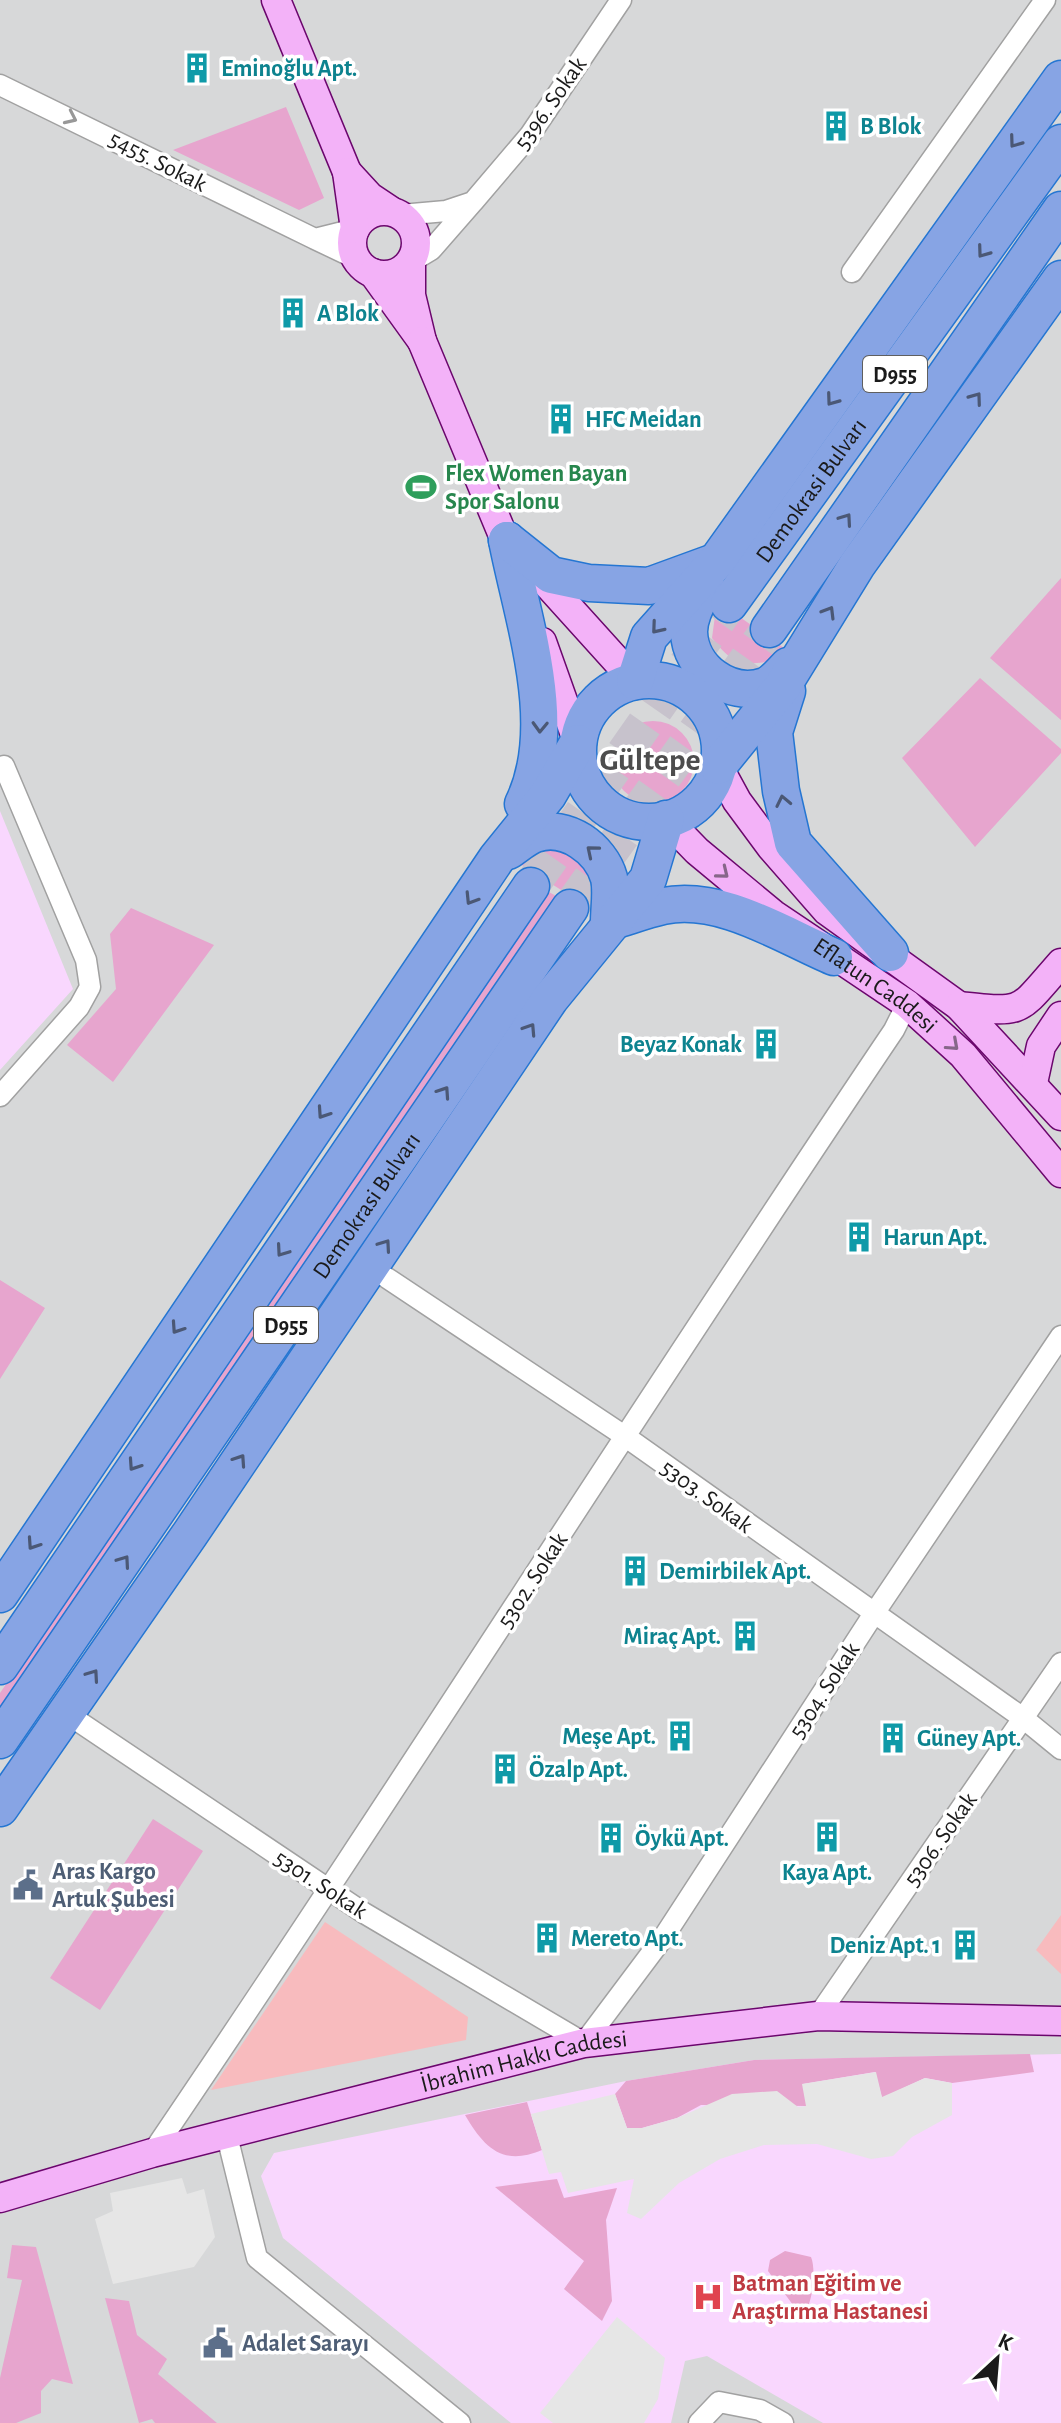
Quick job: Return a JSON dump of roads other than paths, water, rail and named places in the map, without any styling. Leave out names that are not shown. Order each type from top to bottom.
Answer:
[{"type":"highway","points":[[635,681],[649,637],[716,562],[1061,79]]},
{"type":"highway","name":"Demokrasi Bulvarı","points":[[729,604],[1061,143]]},
{"type":"highway","name":"Demokrasi Bulvarı","points":[[769,629],[1061,210]]},
{"type":"highway","points":[[718,766],[717,730],[697,698],[663,681],[635,681],[618,686],[597,703],[582,725],[578,743],[579,762],[595,797],[627,818],[666,819],[694,806],[705,794],[718,766],[758,720],[808,648],[857,565],[1061,279]]},
{"type":"highway","points":[[507,540],[551,575],[589,583],[649,586],[716,562]]},
{"type":"highway","points":[[497,858],[539,763],[541,716],[507,540]]},
{"type":"highway","points":[[716,562],[692,613],[689,631],[696,657],[713,678],[730,686],[748,689],[767,685],[808,648]]},
{"type":"highway","points":[[808,648],[782,702],[774,732],[781,791],[793,843],[890,953]]},
{"type":"highway","points":[[0,1594],[497,858],[548,795],[578,743]]},
{"type":"highway","points":[[0,1808],[550,999],[609,922],[648,879],[666,819]]},
{"type":"highway","points":[[497,858],[535,834],[556,833],[577,839],[599,854],[603,861],[610,882],[609,922]]},
{"type":"highway","name":"Demokrasi Bulvarı","points":[[0,1666],[531,886]]},
{"type":"highway","points":[[609,922],[664,906],[692,904],[727,910],[834,957]]},
{"type":"highway","name":"Demokrasi Bulvarı","points":[[0,1740],[570,908]]},
{"type":"street","points":[[276,0],[347,172],[355,229],[352,250],[422,341]]},
{"type":"street","name":"5396. Sokak","points":[[411,262],[431,250],[530,135],[621,0]]},
{"type":"street","points":[[852,272],[1045,0]]},
{"type":"street","name":"5455. Sokak","points":[[0,85],[365,266]]},
{"type":"street","points":[[347,172],[370,197],[409,222],[417,242],[411,262],[411,295],[422,341],[507,540],[578,743]]},
{"type":"street","points":[[315,239],[355,229],[370,214],[436,212],[473,202]]},
{"type":"street","points":[[365,266],[394,274],[411,262]]},
{"type":"street","points":[[507,540],[635,681]]},
{"type":"street","points":[[0,1096],[79,1007],[90,987],[86,960],[4,766]]},
{"type":"street","name":"Eflatun Caddesi","points":[[718,766],[737,801],[771,847],[827,911],[890,953],[959,1006],[1061,1116]]},
{"type":"street","name":"Eflatun Caddesi","points":[[666,819],[697,851],[834,957],[907,1004],[963,1055],[1061,1173]]},
{"type":"street","points":[[959,1006],[1007,1011],[1022,1007],[1061,963]]},
{"type":"street","name":"5302. Sokak","points":[[152,2153],[330,1891],[755,1236],[894,1030],[907,1004]]},
{"type":"street","points":[[1033,1083],[1041,1046],[1061,1016]]},
{"type":"street","name":"5303. Sokak","points":[[387,1278],[626,1437],[873,1615],[1023,1718],[1061,1749]]},
{"type":"street","name":"5304. Sokak","points":[[584,2043],[665,1935],[873,1615],[1061,1336]]},
{"type":"street","name":"5306. Sokak","points":[[818,2016],[1061,1663]]},
{"type":"street","name":"5301. Sokak","points":[[66,1713],[330,1891],[584,2043]]},
{"type":"street","name":"İbrahim Hakkı Caddesi","points":[[0,2198],[152,2153],[584,2043],[818,2016],[1061,2021]]},
{"type":"street","points":[[227,2136],[257,2258],[460,2423]]},
{"type":"street","points":[[699,2423],[719,2402],[760,2410],[783,2423]]},
{"type":"tunnel","points":[[531,886],[729,604]]},
{"type":"tunnel","points":[[570,908],[769,629]]},
{"type":"place","name":"Eminoğlu Apt.","points":[[197,68]]},
{"type":"place","name":"B Blok","points":[[836,126]]},
{"type":"place","name":"A Blok","points":[[293,313]]},
{"type":"place","name":"HFC Meidan","points":[[561,419]]},
{"type":"place","name":"Flex Women Bayan Spor Salonu","points":[[421,487]]},
{"type":"place","name":"Beyaz Konak","points":[[766,1044]]},
{"type":"place","name":"Harun Apt.","points":[[859,1237]]},
{"type":"place","name":"Demirbilek Apt.","points":[[635,1571]]},
{"type":"place","name":"Miraç Apt.","points":[[745,1636]]},
{"type":"place","name":"Meşe Apt.","points":[[680,1736]]},
{"type":"place","name":"Güney Apt.","points":[[893,1738]]},
{"type":"place","name":"Özalp Apt.","points":[[505,1769]]},
{"type":"place","name":"Kaya Apt.","points":[[827,1837]]},
{"type":"place","name":"Öykü Apt.","points":[[611,1838]]},
{"type":"place","name":"Aras Kargo Artuk Şubesi","points":[[28,1885]]},
{"type":"place","name":"Mereto Apt.","points":[[547,1938]]},
{"type":"place","name":"Deniz Apt. 1","points":[[965,1945]]},
{"type":"place","name":"Batman Eğitim ve Araştırma Hastanesi","points":[[708,2297]]},
{"type":"place","name":"Adalet Sarayı","points":[[218,2343]]},
{"type":"district","name":"Gültepe","points":[[650,759]]}]
